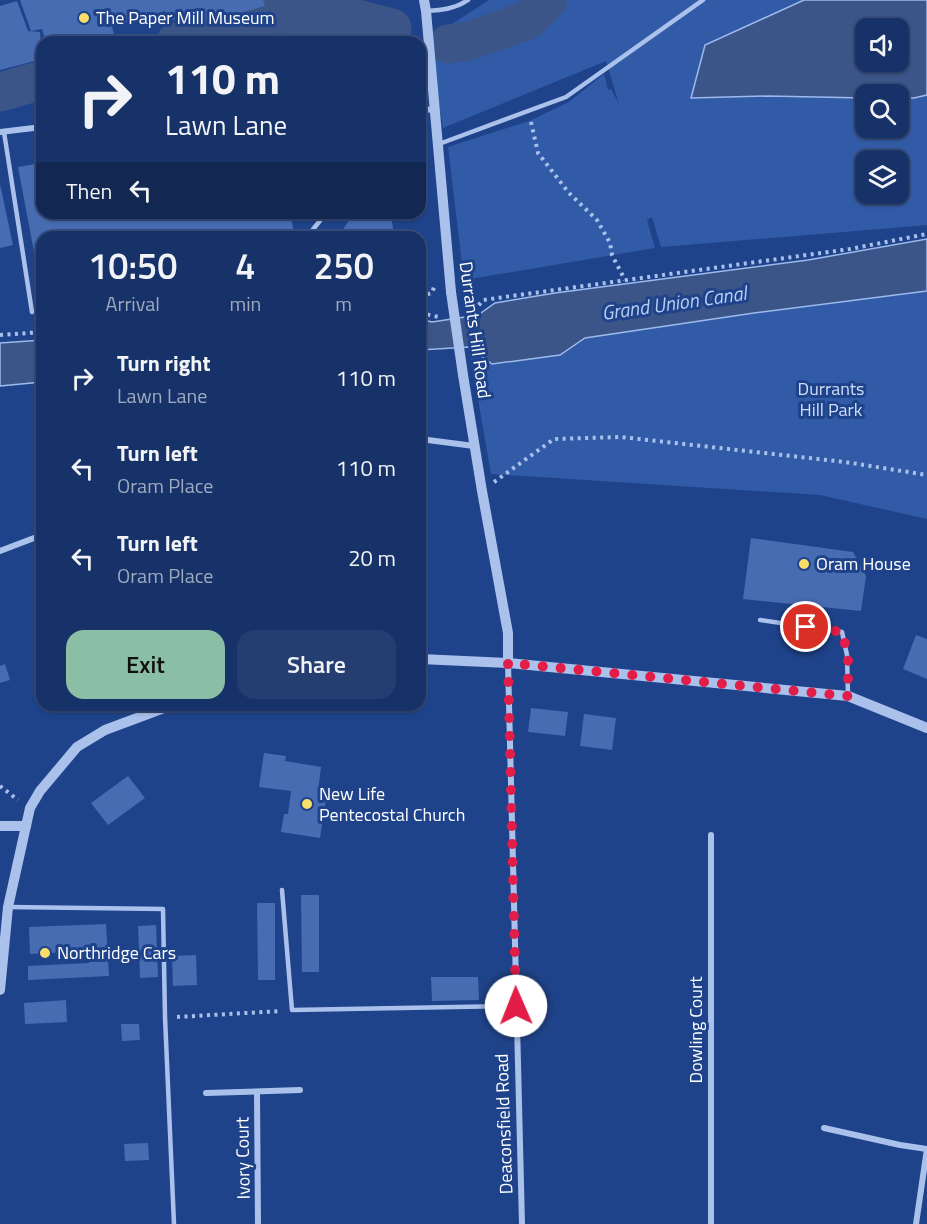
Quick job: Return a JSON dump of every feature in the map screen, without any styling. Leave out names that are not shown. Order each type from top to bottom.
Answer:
[{"type":"street","name":"Durrants Hill Road","points":[[424,0],[451,292],[474,446],[508,633],[508,663]]},
{"type":"street","points":[[426,109],[434,110]]},
{"type":"street","points":[[2,132],[36,128]]},
{"type":"street","points":[[426,440],[474,446]]},
{"type":"street","points":[[0,551],[36,537]]},
{"type":"street","points":[[426,659],[508,663],[848,696],[927,728]]},
{"type":"street","name":"Deaconsfield Road","points":[[508,663],[522,1224]]},
{"type":"street","points":[[0,990],[8,907],[30,808],[39,791],[77,747],[105,730],[156,711]]},
{"type":"street","points":[[0,826],[26,826]]},
{"type":"street","name":"Dowling Court","points":[[711,835],[711,1224]]},
{"type":"street","name":"Ivory Court","points":[[206,1093],[300,1090]]},
{"type":"street","name":"Ivory Court","points":[[257,1092],[258,1224]]},
{"type":"street","points":[[824,1128],[927,1149],[916,1224]]},
{"type":"lane","points":[[426,12],[459,6],[468,0]]},
{"type":"lane","points":[[439,144],[567,97],[703,0]]},
{"type":"lane","points":[[2,132],[32,312]]},
{"type":"lane","points":[[312,231],[321,219]]},
{"type":"lane","points":[[760,620],[842,632],[848,655],[848,696]]},
{"type":"lane","points":[[282,890],[292,1010],[516,1006]]},
{"type":"lane","points":[[8,907],[163,909],[174,1224]]},
{"type":"path","points":[[529,110],[538,153],[568,193],[597,220],[610,243],[612,255],[625,280]]},
{"type":"path","points":[[463,313],[473,312],[483,300],[850,249],[927,234]]},
{"type":"path","points":[[426,316],[435,318],[444,316]]},
{"type":"path","points":[[0,335],[36,332]]},
{"type":"path","points":[[482,491],[554,439],[621,437],[846,462],[927,475]]},
{"type":"path","points":[[0,786],[30,808]]},
{"type":"path","points":[[165,1017],[292,1010]]},
{"type":"green space","points":[[489,0],[927,0],[927,225],[661,247],[652,217],[647,220],[655,248],[464,280],[448,147],[529,121],[569,102],[604,74],[608,90],[611,89],[619,104],[606,61],[443,128],[429,39]]},
{"type":"green space","name":"Durrants Hill Park","points":[[927,291],[927,519],[820,495],[491,474],[469,347],[492,364],[560,355],[585,338]]},
{"type":"water","points":[[804,0],[927,0],[927,95],[909,98],[909,84],[855,84],[855,98],[768,96],[691,98],[705,45]]},
{"type":"water","name":"Grand Union Canal","points":[[927,239],[927,291],[585,338],[560,355],[492,364],[469,347],[426,350],[426,320],[432,322],[478,315],[495,303],[808,260]]},
{"type":"water","points":[[36,340],[36,383],[0,386],[0,343]]},
{"type":"building","name":"The Paper Mill Museum","points":[[20,0],[263,0],[265,6],[197,24],[194,15],[169,21],[165,11],[112,27],[114,36],[44,36],[42,29],[31,31]]},
{"type":"building","points":[[17,1],[28,31],[40,32],[40,36],[36,36],[36,61],[0,70],[0,6]]},
{"type":"building","points":[[36,164],[36,219],[291,219],[294,231],[36,231],[36,252],[34,252],[18,167]]},
{"type":"building","points":[[0,184],[13,245],[0,248]]},
{"type":"building","points":[[350,219],[392,219],[393,231],[342,231]]},
{"type":"building","name":"Oram House","points":[[751,538],[853,552],[866,576],[861,611],[743,599]]},
{"type":"building","points":[[916,635],[927,639],[927,679],[903,669]]},
{"type":"building","points":[[5,664],[10,680],[0,683],[0,666]]},
{"type":"building","points":[[531,708],[568,712],[565,736],[528,732]]},
{"type":"building","points":[[584,714],[616,718],[612,750],[580,746]]},
{"type":"building","name":"New Life Pentecostal Church","points":[[264,753],[286,756],[285,761],[321,767],[318,792],[327,793],[320,838],[281,832],[284,814],[288,814],[291,791],[259,787]]},
{"type":"building","points":[[128,776],[145,798],[108,825],[91,803]]},
{"type":"building","points":[[301,895],[319,895],[319,972],[302,972]]},
{"type":"building","points":[[257,903],[275,903],[275,980],[258,980]]},
{"type":"building","name":"Northridge Cars","points":[[106,924],[109,976],[28,980],[28,966],[89,963],[89,951],[30,954],[29,927]]},
{"type":"building","points":[[156,925],[158,977],[140,978],[138,926]]},
{"type":"building","points":[[196,955],[197,985],[173,986],[172,956]]},
{"type":"building","points":[[431,977],[478,977],[479,1000],[432,1001]]},
{"type":"building","points":[[66,1000],[67,1022],[25,1024],[24,1003]]},
{"type":"building","points":[[121,1024],[139,1024],[140,1040],[122,1041]]},
{"type":"building","points":[[148,1143],[149,1160],[125,1161],[124,1144]]},
{"type":"waterway","points":[[448,44],[469,41],[528,20],[548,0]]},
{"type":"waterway","points":[[197,36],[275,14],[350,17],[392,28]]},
{"type":"waterway","points":[[0,92],[36,82]]},
{"type":"place","name":"The Paper Mill Museum","points":[[84,18]]},
{"type":"place","name":"Oram House","points":[[804,564]]},
{"type":"place","name":"New Life Pentecostal Church","points":[[307,804]]},
{"type":"place","name":"Northridge Cars","points":[[45,953]]},
{"type":"route","points":[[516,1006],[508,663],[848,696],[848,655],[842,632],[806,627]]}]
